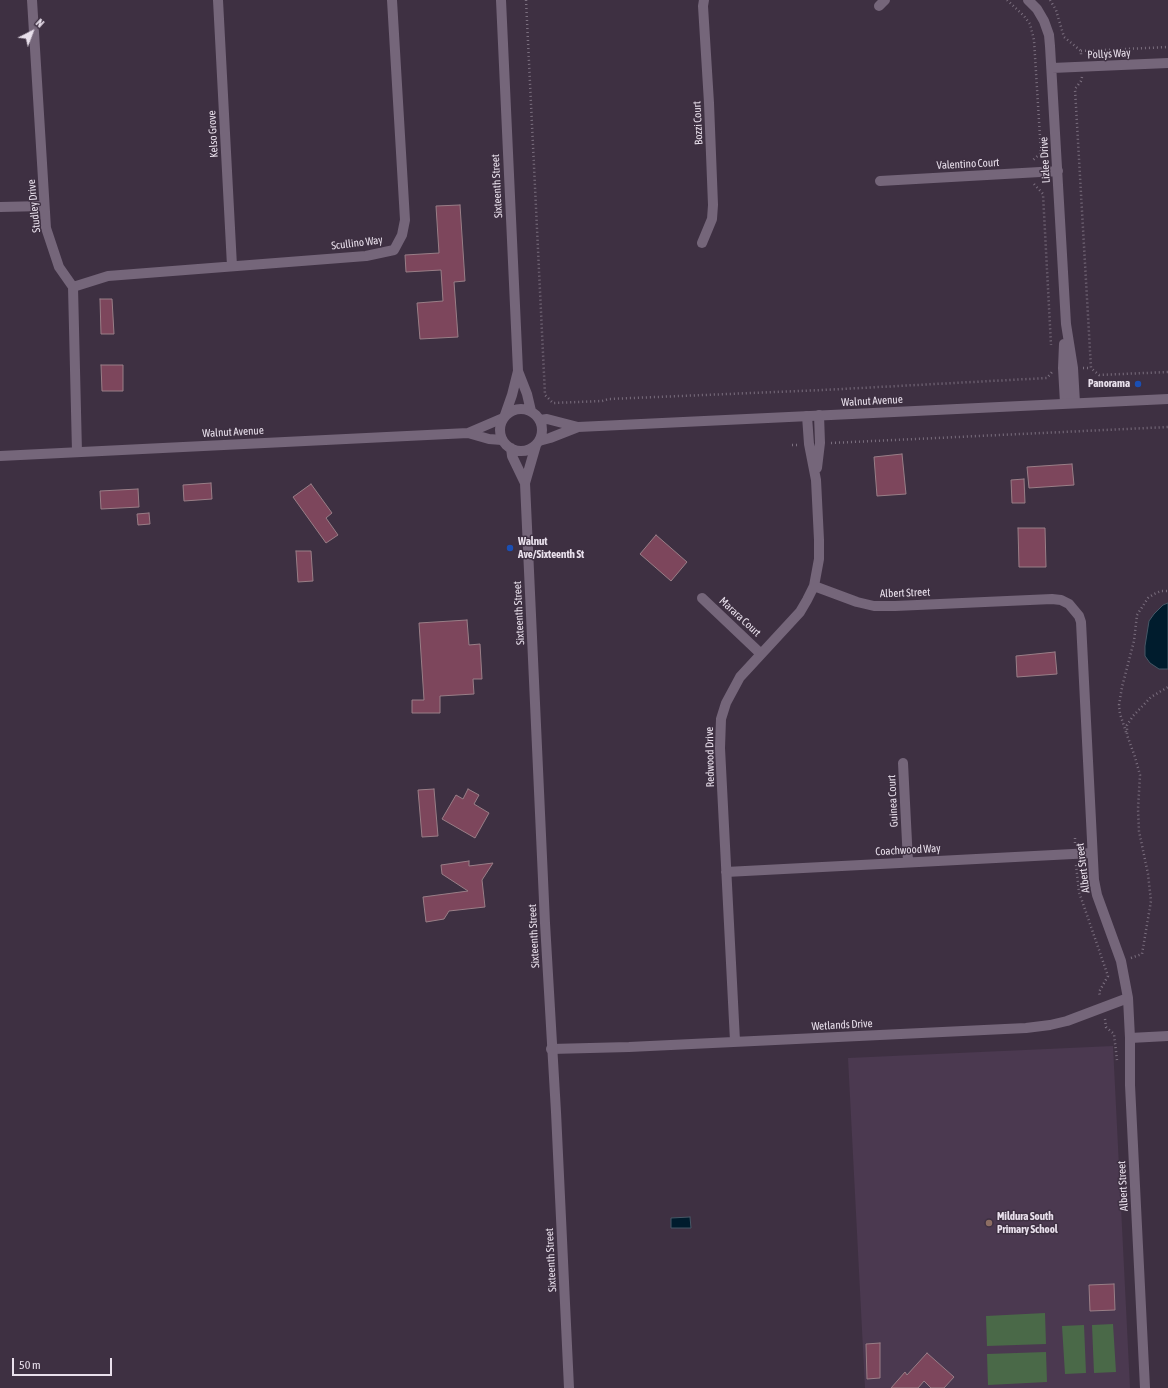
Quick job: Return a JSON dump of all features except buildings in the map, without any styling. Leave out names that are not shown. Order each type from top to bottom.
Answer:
[{"type":"street","name":"Studley Drive","points":[[32,0],[46,228],[59,267],[73,288]]},
{"type":"street","name":"Kelso Grove","points":[[218,0],[232,266]]},
{"type":"street","name":"Scullino Way","points":[[73,288],[108,276],[366,256],[394,250],[402,235],[405,220],[392,0]]},
{"type":"street","name":"Sixteenth Street","points":[[501,0],[518,371],[512,395],[504,417]]},
{"type":"street","name":"Bozzi Court","points":[[702,243],[712,219],[713,205],[709,103],[703,13],[704,0]]},
{"type":"street","name":"Lizlee Drive","points":[[1028,0],[1037,9],[1044,21],[1049,35],[1066,324],[1072,368],[1070,403]]},
{"type":"street","name":"Pollys Way","points":[[1052,68],[1082,68],[1168,63]]},
{"type":"street","name":"Valentino Court","points":[[880,181],[1058,171]]},
{"type":"street","points":[[0,207],[44,206]]},
{"type":"street","points":[[73,288],[77,452]]},
{"type":"street","name":"Lizlee Drive","points":[[1066,324],[1063,368],[1070,403]]},
{"type":"street","name":"Sixteenth Street","points":[[518,371],[527,394],[531,410]]},
{"type":"street","name":"Walnut Avenue","points":[[540,420],[547,419],[578,427],[1168,399]]},
{"type":"street","points":[[517,408],[531,410],[540,420],[542,426],[542,434],[538,443],[531,449],[524,451],[518,451],[511,448],[502,440],[500,433],[500,425],[504,417],[517,408]]},
{"type":"street","name":"Redwood Drive","points":[[735,1042],[720,748],[721,720],[726,703],[740,677],[800,612],[814,586],[819,559],[815,444],[819,415]]},
{"type":"street","name":"Redwood Drive","points":[[807,416],[815,444]]},
{"type":"street","name":"Walnut Avenue","points":[[468,433],[504,417]]},
{"type":"street","name":"Walnut Avenue","points":[[538,443],[578,427]]},
{"type":"street","name":"Walnut Avenue","points":[[0,456],[468,433],[489,439],[502,440]]},
{"type":"street","name":"Sixteenth Street","points":[[538,443],[525,483],[551,1049],[556,1112],[569,1388]]},
{"type":"street","name":"Sixteenth Street","points":[[511,448],[512,456],[525,483]]},
{"type":"street","name":"Albert Street","points":[[814,586],[857,602],[874,606],[1052,599],[1061,600],[1069,604],[1075,610],[1082,622],[1094,880],[1121,961],[1128,998],[1130,1085],[1145,1388]]},
{"type":"street","name":"Marara Court","points":[[702,598],[761,654]]},
{"type":"street","name":"Guinea Court","points":[[902,762],[908,862]]},
{"type":"street","name":"Coachwood Way","points":[[726,872],[1092,853]]},
{"type":"street","name":"Wetlands Drive","points":[[551,1049],[629,1047],[1026,1028],[1067,1021],[1128,998]]},
{"type":"street","points":[[1130,1038],[1168,1036]]},
{"type":"path","points":[[526,0],[545,395],[553,403],[1047,378],[1053,370],[1063,368]]},
{"type":"path","points":[[1008,0],[1030,24],[1034,40],[1041,153],[1033,160],[1034,184],[1043,194],[1051,347]]},
{"type":"path","points":[[1050,0],[1056,10],[1064,36],[1081,51],[1168,47]]},
{"type":"path","points":[[1081,51],[1081,81],[1075,89],[1091,368],[1099,375],[1168,372]]},
{"type":"path","points":[[792,445],[1168,427]]},
{"type":"path","points":[[1106,966],[1142,954],[1151,901],[1148,874],[1139,831],[1138,809],[1140,775],[1120,714],[1119,705],[1134,641],[1137,615],[1148,598],[1161,591],[1168,591]]},
{"type":"path","points":[[1127,735],[1127,725],[1133,716],[1151,697],[1168,687]]},
{"type":"path","points":[[1075,838],[1079,892],[1106,966],[1108,976],[1099,992],[1106,1027],[1114,1034],[1118,1063]]},
{"type":"shaded area","name":"Mildura South Primary School","points":[[1113,1046],[1130,1388],[865,1388],[848,1058]]},
{"type":"green space","points":[[1045,1313],[1046,1344],[987,1346],[986,1316]]},
{"type":"green space","points":[[1113,1324],[1116,1372],[1094,1373],[1092,1325]]},
{"type":"green space","points":[[1084,1325],[1086,1373],[1065,1374],[1062,1326]]},
{"type":"green space","points":[[1046,1352],[1047,1382],[988,1385],[987,1354]]},
{"type":"water","points":[[1168,603],[1168,669],[1159,669],[1150,663],[1145,656],[1145,646],[1149,621],[1163,605]]},
{"type":"water","points":[[690,1217],[691,1228],[671,1228],[671,1218]]},
{"type":"place","name":"Panorama","points":[[1138,384]]},
{"type":"place","name":"Walnut Ave/Sixteenth St","points":[[510,548]]},
{"type":"place","name":"Mildura South Primary School","points":[[989,1223]]}]
